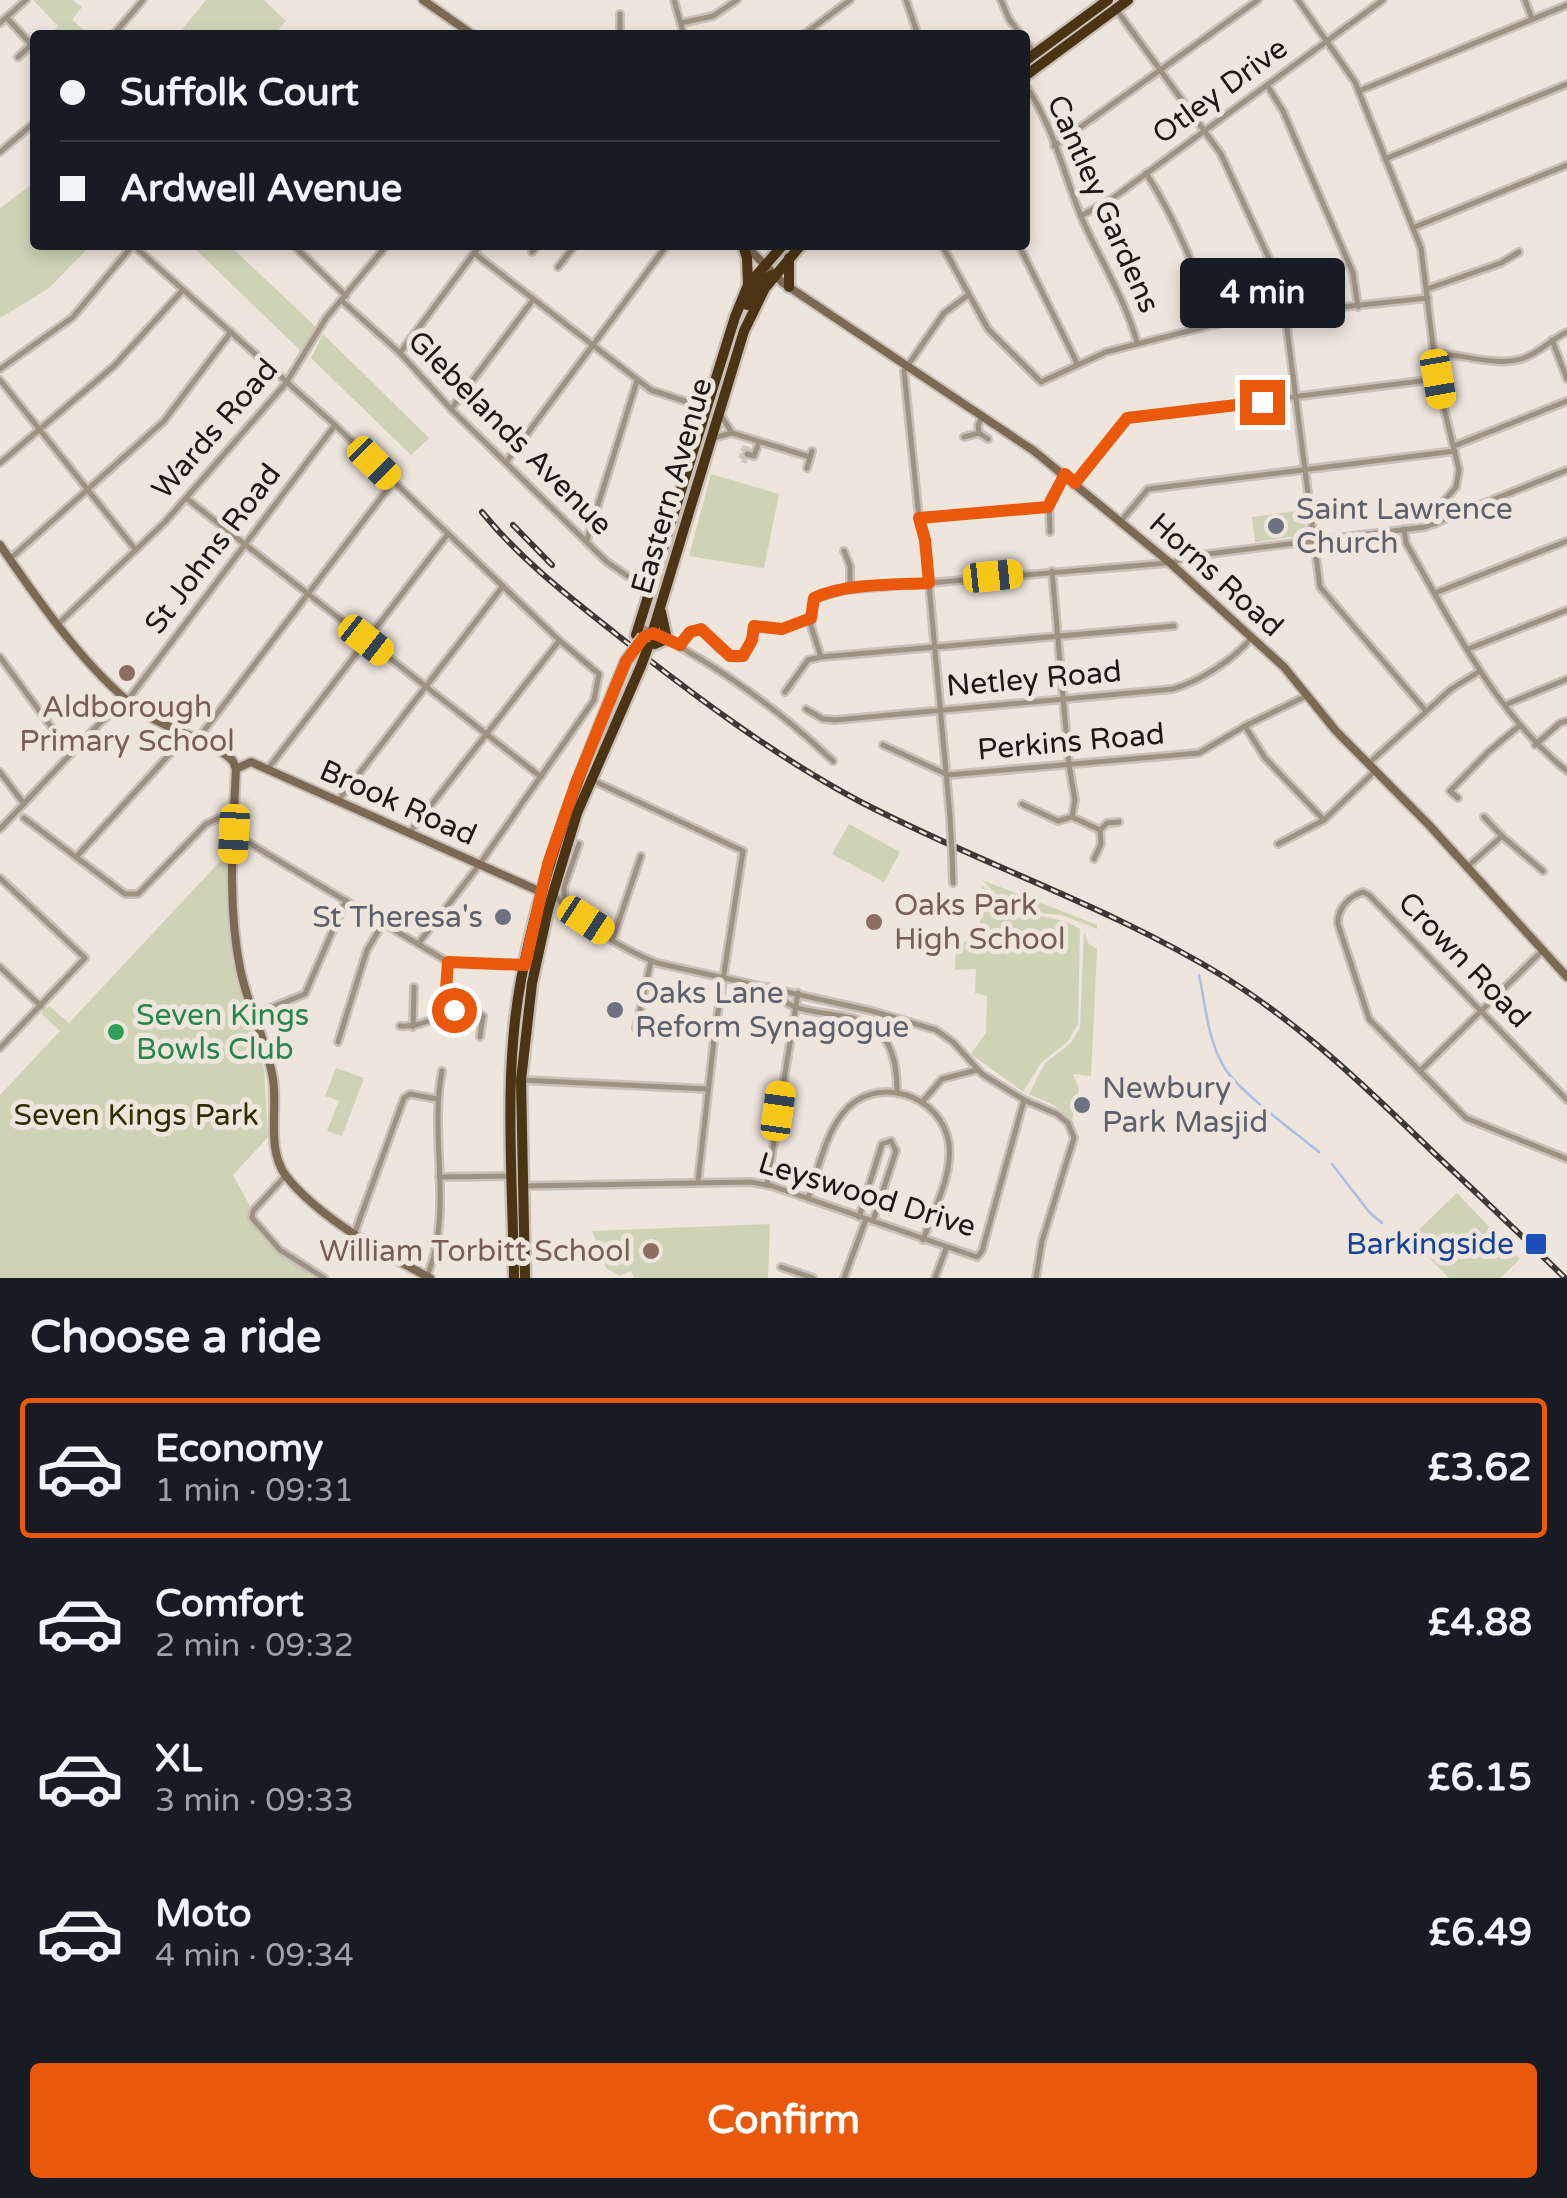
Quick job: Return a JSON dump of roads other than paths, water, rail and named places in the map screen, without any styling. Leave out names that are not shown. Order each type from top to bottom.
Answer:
[{"type":"highway","points":[[1030,58],[1112,4],[1128,0]]},
{"type":"highway","points":[[1030,72],[1112,4]]},
{"type":"highway","points":[[746,250],[748,285]]},
{"type":"highway","name":"Eastern Avenue","points":[[524,1278],[521,1080],[532,983],[548,910],[591,780],[641,666],[654,584],[728,341],[748,285],[778,250]]},
{"type":"highway","points":[[763,265],[774,265],[791,251]]},
{"type":"highway","points":[[789,287],[791,251]]},
{"type":"highway","name":"Eastern Avenue","points":[[514,1278],[512,1059],[540,892],[566,809],[626,661],[661,611],[744,332],[755,305],[791,251]]},
{"type":"highway","points":[[728,341],[762,279],[774,275]]},
{"type":"highway","points":[[644,636],[668,639],[661,611]]},
{"type":"highway","points":[[602,724],[622,704],[614,691]]},
{"type":"street","points":[[0,23],[26,0]]},
{"type":"street","points":[[117,30],[143,0]]},
{"type":"street","points":[[424,0],[467,30]]},
{"type":"street","points":[[674,0],[683,30]]},
{"type":"street","points":[[681,23],[712,16],[736,0]]},
{"type":"street","points":[[810,30],[850,0]]},
{"type":"street","points":[[906,0],[916,30]]},
{"type":"street","points":[[1002,0],[1017,30]]},
{"type":"street","points":[[1054,146],[1258,0]]},
{"type":"street","points":[[1298,0],[1359,92],[1415,227],[1438,379],[1459,481],[1437,508],[1435,524]]},
{"type":"street","name":"Otley Drive","points":[[1081,216],[1113,198],[1382,0]]},
{"type":"street","points":[[1525,0],[1532,18]]},
{"type":"street","points":[[1112,4],[1221,154],[1277,276],[1320,588],[1426,711]]},
{"type":"street","points":[[1359,92],[1567,6]]},
{"type":"street","points":[[620,14],[620,30]]},
{"type":"street","points":[[7,18],[29,42],[30,46],[18,56]]},
{"type":"street","points":[[1385,159],[1567,84]]},
{"type":"street","points":[[1267,85],[1284,111],[1353,273],[1358,307]]},
{"type":"street","name":"Cantley Gardens","points":[[1030,93],[1138,342]]},
{"type":"street","points":[[0,152],[30,126]]},
{"type":"street","points":[[1415,227],[1567,164]]},
{"type":"street","points":[[1146,173],[1162,198],[1212,325]]},
{"type":"street","points":[[0,369],[73,317],[128,250]]},
{"type":"street","points":[[137,250],[335,425],[600,674],[594,700],[479,865],[418,944]]},
{"type":"street","name":"Glebelands Avenue","points":[[298,250],[451,409],[587,542],[620,571],[654,584]]},
{"type":"street","name":"Wards Road","points":[[58,626],[186,498],[286,383],[318,332],[382,250]]},
{"type":"street","points":[[400,353],[476,250]]},
{"type":"street","points":[[558,267],[571,250]]},
{"type":"street","points":[[507,462],[664,250]]},
{"type":"street","name":"Horns Road","points":[[749,250],[789,287],[1065,474],[1169,562],[1284,667],[1306,696],[1567,977]]},
{"type":"street","points":[[945,250],[994,337],[1044,382],[1077,364],[1138,342],[1212,325],[1428,298]]},
{"type":"street","points":[[1021,250],[1077,364]]},
{"type":"street","points":[[1427,289],[1501,263],[1519,252]]},
{"type":"street","points":[[474,253],[637,381],[651,390],[706,408]]},
{"type":"street","points":[[0,462],[114,366],[182,291]]},
{"type":"street","points":[[953,883],[948,775],[904,371],[944,313],[968,295]]},
{"type":"street","points":[[451,409],[534,300]]},
{"type":"street","points":[[10,560],[164,421],[231,332]]},
{"type":"street","points":[[1434,354],[1454,353],[1464,360],[1512,360],[1532,354],[1567,332]]},
{"type":"street","points":[[1552,340],[1567,380]]},
{"type":"street","points":[[1075,483],[1127,418],[1438,379]]},
{"type":"street","points":[[0,380],[136,549]]},
{"type":"street","points":[[587,542],[637,381]]},
{"type":"street","points":[[1121,521],[1148,489],[1455,448],[1567,401]]},
{"type":"street","points":[[720,409],[723,424],[732,433],[811,454],[807,468]]},
{"type":"street","points":[[978,433],[983,416]]},
{"type":"street","name":"St Johns Road","points":[[0,828],[126,700],[335,425]]},
{"type":"street","points":[[712,439],[732,433]]},
{"type":"street","points":[[964,436],[978,433],[988,439]]},
{"type":"street","points":[[747,454],[754,456],[759,442]]},
{"type":"street","points":[[821,657],[811,618],[814,598],[850,589],[1169,562],[1184,556],[1435,524],[1567,470]]},
{"type":"street","points":[[1050,532],[1048,507],[1065,474]]},
{"type":"street","points":[[197,740],[393,482]]},
{"type":"street","points":[[186,498],[541,777]]},
{"type":"street","points":[[919,518],[1048,507]]},
{"type":"street","points":[[1404,529],[1406,543],[1480,671],[1535,745],[1567,771]]},
{"type":"street","points":[[267,770],[448,534]]},
{"type":"street","points":[[1435,594],[1567,541]]},
{"type":"street","points":[[0,545],[58,626],[126,700],[152,719],[230,758],[236,769],[232,876],[239,966],[270,1061],[275,1148],[286,1176],[314,1205],[428,1277],[439,1238],[436,1099],[442,1071]]},
{"type":"street","points":[[844,551],[850,566],[850,589]]},
{"type":"street","points":[[1052,571],[1069,765],[1076,800],[1072,817]]},
{"type":"street","points":[[338,801],[503,586]]},
{"type":"street","points":[[1468,649],[1567,610]]},
{"type":"street","points":[[680,645],[690,632],[701,629],[719,649],[736,658],[749,649],[754,626],[782,629],[811,618]]},
{"type":"street","points":[[785,692],[808,660],[821,657],[1174,626]]},
{"type":"street","name":"Netley Road","points":[[806,709],[823,720],[835,720],[1173,689],[1187,685],[1244,648],[1252,637]]},
{"type":"street","points":[[668,639],[712,664],[834,760]]},
{"type":"street","points":[[410,832],[560,640]]},
{"type":"street","points":[[0,657],[71,754]]},
{"type":"street","points":[[1278,844],[1324,820],[1426,711],[1450,689],[1480,671]]},
{"type":"street","points":[[1504,705],[1567,679]]},
{"type":"street","points":[[1306,696],[1244,726],[1265,758],[1324,820]]},
{"type":"street","points":[[1535,745],[1567,721]]},
{"type":"street","name":"Perkins Road","points":[[948,775],[1199,753],[1244,726]]},
{"type":"street","points":[[1458,798],[1450,791],[1519,726]]},
{"type":"street","points":[[76,857],[187,736]]},
{"type":"street","points":[[883,745],[948,775]]},
{"type":"street","name":"Brook Road","points":[[236,769],[251,762],[540,892]]},
{"type":"street","points":[[0,772],[24,804]]},
{"type":"street","points":[[591,780],[743,852],[698,1181]]},
{"type":"street","points":[[1022,804],[1058,821],[1072,817],[1100,830]]},
{"type":"street","points":[[24,818],[125,894],[138,894],[206,824],[234,811]]},
{"type":"street","points":[[1484,817],[1543,872]]},
{"type":"street","points":[[1100,830],[1119,822]]},
{"type":"street","points":[[1094,859],[1101,844],[1100,830]]},
{"type":"street","points":[[234,834],[448,962],[525,965]]},
{"type":"street","points":[[1466,868],[1502,836]]},
{"type":"street","points":[[564,906],[564,887],[580,844]]},
{"type":"street","points":[[612,938],[641,856]]},
{"type":"street","points":[[0,878],[85,958],[0,1048]]},
{"type":"street","points":[[553,892],[564,906],[629,951],[650,960],[798,993],[936,1030],[953,1042],[977,1070],[1024,1100],[1057,1114],[1068,1123],[1074,1138],[1042,1240],[1036,1278]]},
{"type":"street","name":"Crown Road","points":[[1420,1070],[1368,1016],[1338,924],[1341,908],[1356,894],[1369,895],[1567,1100]]},
{"type":"street","points":[[255,1014],[305,994],[346,900]]},
{"type":"street","points":[[548,910],[564,906]]},
{"type":"street","points":[[338,1042],[368,950],[382,924]]},
{"type":"street","points":[[1542,951],[1420,1070],[1470,1121],[1567,1159]]},
{"type":"street","points":[[636,1028],[650,960]]},
{"type":"street","points":[[444,1016],[448,962]]},
{"type":"street","points":[[0,967],[41,1006]]},
{"type":"street","points":[[413,1028],[414,987]]},
{"type":"street","points":[[772,987],[780,999],[863,1021],[879,1031],[891,1050],[897,1092]]},
{"type":"street","points":[[767,1184],[798,993]]},
{"type":"street","points":[[400,1026],[413,1028],[454,1010],[477,1012],[483,1016],[480,1037]]},
{"type":"street","points":[[922,1102],[942,1079],[977,1070]]},
{"type":"street","points":[[521,1080],[708,1089]]},
{"type":"street","points":[[808,1198],[841,1115],[867,1096],[897,1092],[922,1102],[946,1130],[950,1156],[922,1240]]},
{"type":"street","points":[[355,1232],[404,1098],[410,1094],[436,1099]]},
{"type":"street","name":"Leyswood Drive","points":[[521,1186],[698,1181],[767,1184],[972,1257],[980,1254],[1024,1100]]},
{"type":"street","points":[[844,1278],[896,1151],[891,1140],[882,1144],[866,1219]]},
{"type":"street","points":[[286,1176],[252,1218],[280,1250],[324,1278]]},
{"type":"street","points":[[439,1177],[513,1176]]},
{"type":"street","points":[[935,1278],[946,1248]]},
{"type":"street","points":[[780,1267],[812,1278]]},
{"type":"waterway","points":[[1199,975],[1210,1033],[1224,1067],[1254,1099],[1319,1152]]},
{"type":"waterway","points":[[1332,1164],[1382,1223]]},
{"type":"tunnel","points":[[744,448],[748,449],[745,461],[740,459],[744,448]]},
{"type":"railway","points":[[482,512],[529,562],[580,606],[704,701],[795,764],[904,824],[1137,929],[1255,997],[1360,1082],[1565,1278]]},
{"type":"railway","points":[[513,525],[552,565]]},
{"type":"place","name":"Saint Lawrence Church","points":[[1276,526]]},
{"type":"place","name":"Aldborough Primary School","points":[[127,673]]},
{"type":"place","name":"St Theresa's","points":[[503,917]]},
{"type":"place","name":"Oaks Park High School","points":[[874,922]]},
{"type":"place","name":"Oaks Lane Reform Synagogue","points":[[615,1010]]},
{"type":"place","name":"Seven Kings Bowls Club","points":[[116,1032]]},
{"type":"place","name":"Newbury Park Masjid","points":[[1082,1105]]},
{"type":"place","name":"Barkingside","points":[[1536,1244]]},
{"type":"place","name":"William Torbitt School","points":[[651,1251]]},
{"type":"park label","name":"Seven Kings Park","points":[[136,1115]]}]
